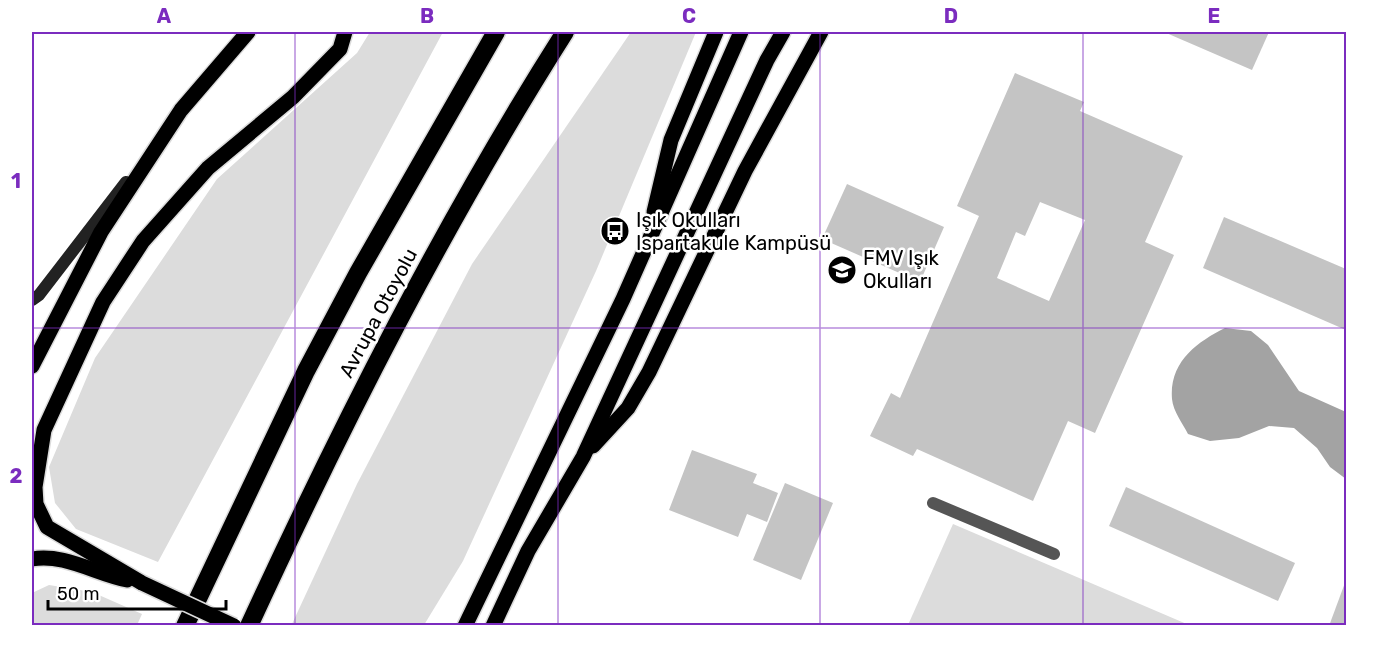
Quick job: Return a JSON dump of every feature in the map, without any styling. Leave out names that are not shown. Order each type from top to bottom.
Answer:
[{"type":"highway","points":[[480,57],[491,32]]},
{"type":"highway","name":"Avrupa Otoyolu","points":[[186,626],[306,371],[358,273],[496,32]]},
{"type":"highway","name":"Avrupa Otoyolu","points":[[249,626],[304,506],[403,313],[487,160],[565,32]]},
{"type":"main road","points":[[32,300],[39,295],[181,110],[245,37],[254,32]]},
{"type":"main road","points":[[234,626],[142,583],[48,527],[36,504],[34,487],[44,430],[103,302],[142,241],[208,168],[293,96],[340,49],[345,32]]},
{"type":"main road","points":[[645,250],[671,140],[716,32]]},
{"type":"main road","points":[[465,626],[645,250],[741,32]]},
{"type":"main road","points":[[492,626],[528,551],[583,457],[767,60],[783,32]]},
{"type":"main road","points":[[583,457],[628,408],[649,372],[745,171],[821,32]]},
{"type":"main road","points":[[32,366],[100,232],[181,110]]},
{"type":"main road","points":[[32,559],[44,556],[70,562],[104,575],[142,583]]},
{"type":"main road","points":[[455,626],[493,571]]},
{"type":"lane","points":[[933,502],[1054,554]]},
{"type":"shaded area","points":[[370,32],[443,32],[158,562],[76,529],[55,503],[49,467],[95,358],[217,179],[357,53]]},
{"type":"shaded area","points":[[631,32],[696,32],[596,271],[463,561],[424,625],[292,624],[357,484],[472,264]]},
{"type":"shaded area","points":[[1225,328],[1251,331],[1268,345],[1299,391],[1346,412],[1346,479],[1330,467],[1317,448],[1294,428],[1269,426],[1239,438],[1210,441],[1188,434],[1173,404],[1172,386],[1175,374],[1180,364],[1195,347]]},
{"type":"shaded area","points":[[953,524],[1189,625],[908,625]]},
{"type":"shaded area","points":[[49,585],[92,592],[142,614],[137,625],[32,625],[32,593]]},
{"type":"building","points":[[1164,32],[1269,32],[1252,70]]},
{"type":"building","points":[[1015,73],[1084,102],[1080,111],[1183,156],[1145,242],[1174,255],[1095,433],[1068,421],[1033,501],[917,449],[913,456],[870,436],[891,393],[900,398],[979,216],[957,206]],"holes":[[[1040,202],[1085,220],[1049,301],[997,278],[1016,232],[1025,236]]]},
{"type":"building","points":[[847,184],[944,227],[920,282],[822,239]]},
{"type":"building","points":[[1224,217],[1346,269],[1346,330],[1203,268]]},
{"type":"building","points":[[692,450],[757,474],[753,483],[778,493],[767,522],[747,514],[738,537],[669,510]]},
{"type":"building","points":[[785,483],[833,503],[801,580],[753,560]]},
{"type":"building","points":[[1126,487],[1295,563],[1278,601],[1109,526]]},
{"type":"building","points":[[1346,580],[1346,626],[1329,626]]},
{"type":"place","name":"Işık Okulları Ispartakule Kampüsü","points":[[615,231]]},
{"type":"place","name":"FMV Işık Okulları","points":[[842,270]]}]
